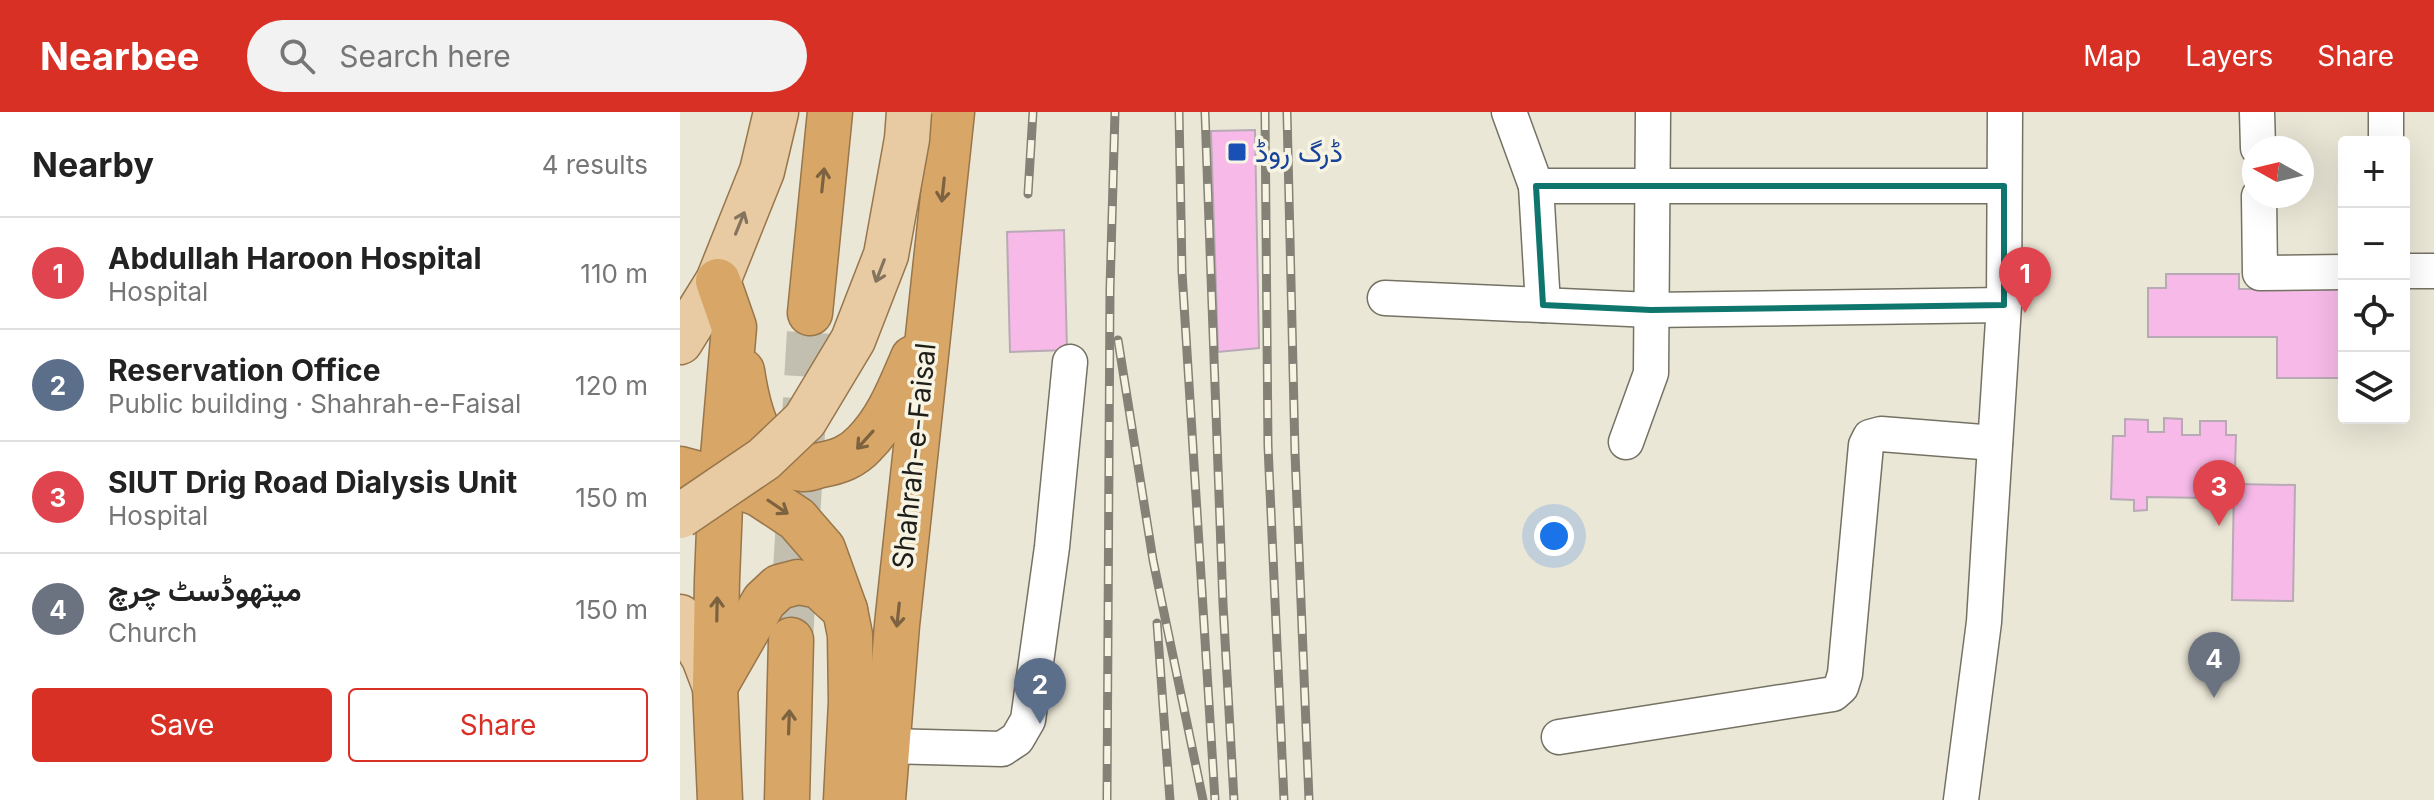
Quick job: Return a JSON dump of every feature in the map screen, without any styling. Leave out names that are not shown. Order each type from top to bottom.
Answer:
[{"type":"highway","points":[[810,313],[830,112]]},
{"type":"highway","name":"Shahrah-e-Faisal","points":[[883,800],[897,625],[952,112]]},
{"type":"highway","points":[[718,281],[734,327],[747,400],[761,440],[782,462],[803,469],[843,461],[864,444],[893,405],[928,323]]},
{"type":"highway","points":[[720,800],[701,474],[734,327]]},
{"type":"highway","points":[[701,474],[759,494],[797,519],[823,549],[845,610],[850,635],[851,702],[846,800]]},
{"type":"highway","points":[[715,687],[764,601],[779,587],[798,582],[819,586],[845,610]]},
{"type":"highway","points":[[787,800],[791,640]]},
{"type":"main road","points":[[680,342],[718,281],[762,171],[776,112]]},
{"type":"main road","points":[[680,516],[764,459],[805,420],[853,340],[886,255],[909,112]]},
{"type":"main road","points":[[680,617],[704,658],[715,687]]},
{"type":"street","points":[[1509,112],[1536,186],[1543,305]]},
{"type":"street","points":[[1626,442],[1651,373],[1653,112]]},
{"type":"street","points":[[1961,800],[1984,622],[2004,305],[2005,112]]},
{"type":"street","points":[[2257,112],[2258,136]]},
{"type":"street","points":[[2386,112],[2386,136]]},
{"type":"street","points":[[1536,186],[2004,186]]},
{"type":"street","points":[[2259,208],[2260,273],[2338,272]]},
{"type":"street","points":[[2410,271],[2434,271]]},
{"type":"street","points":[[1385,298],[1651,310],[2004,305]]},
{"type":"street","points":[[887,746],[1002,749],[1017,739],[1028,720],[1052,547],[1070,362]]},
{"type":"street","points":[[1559,737],[1833,694],[1841,687],[1845,674],[1866,445],[1870,437],[1881,434],[1995,443]]},
{"type":"highlighted area","points":[[1536,186],[2004,186],[2004,305],[1651,310],[1543,305]]},
{"type":"building","points":[[1255,130],[1259,348],[1218,352],[1211,131]]},
{"type":"building","points":[[1064,230],[1067,350],[1010,352],[1007,232]]},
{"type":"building","points":[[2166,274],[2239,274],[2239,289],[2338,289],[2338,378],[2277,378],[2277,337],[2148,337],[2148,288],[2166,288]]},
{"type":"building","points":[[2164,418],[2182,419],[2182,435],[2200,435],[2200,421],[2226,421],[2226,435],[2236,435],[2234,505],[2207,505],[2207,498],[2147,497],[2147,510],[2134,511],[2134,500],[2111,499],[2113,436],[2125,436],[2125,419],[2148,420],[2148,432],[2164,432]]},
{"type":"building","points":[[2234,484],[2295,485],[2293,601],[2232,600]]},
{"type":"tunnel","points":[[791,640],[810,313]]},
{"type":"railway","points":[[1028,194],[1033,112]]},
{"type":"railway","points":[[1107,800],[1110,289],[1115,112]]},
{"type":"railway","points":[[1179,112],[1182,272],[1215,800]]},
{"type":"railway","points":[[1205,112],[1223,604],[1234,800]]},
{"type":"railway","points":[[1265,112],[1268,446],[1284,800]]},
{"type":"railway","points":[[1287,112],[1295,453],[1309,800]]},
{"type":"railway","points":[[1118,340],[1153,560],[1203,800]]},
{"type":"railway","points":[[1157,623],[1170,800]]},
{"type":"place","name":"ڈرگ روڈ","points":[[1237,152]]},
{"type":"place","name":"Abdullah Haroon Hospital","points":[[2025,313]]},
{"type":"place","name":"SIUT Drig Road Dialysis Unit","points":[[2219,526]]},
{"type":"place","name":"میتھوڈسٹ چرچ","points":[[2214,698]]},
{"type":"place","name":"Reservation Office","points":[[1040,724]]}]
